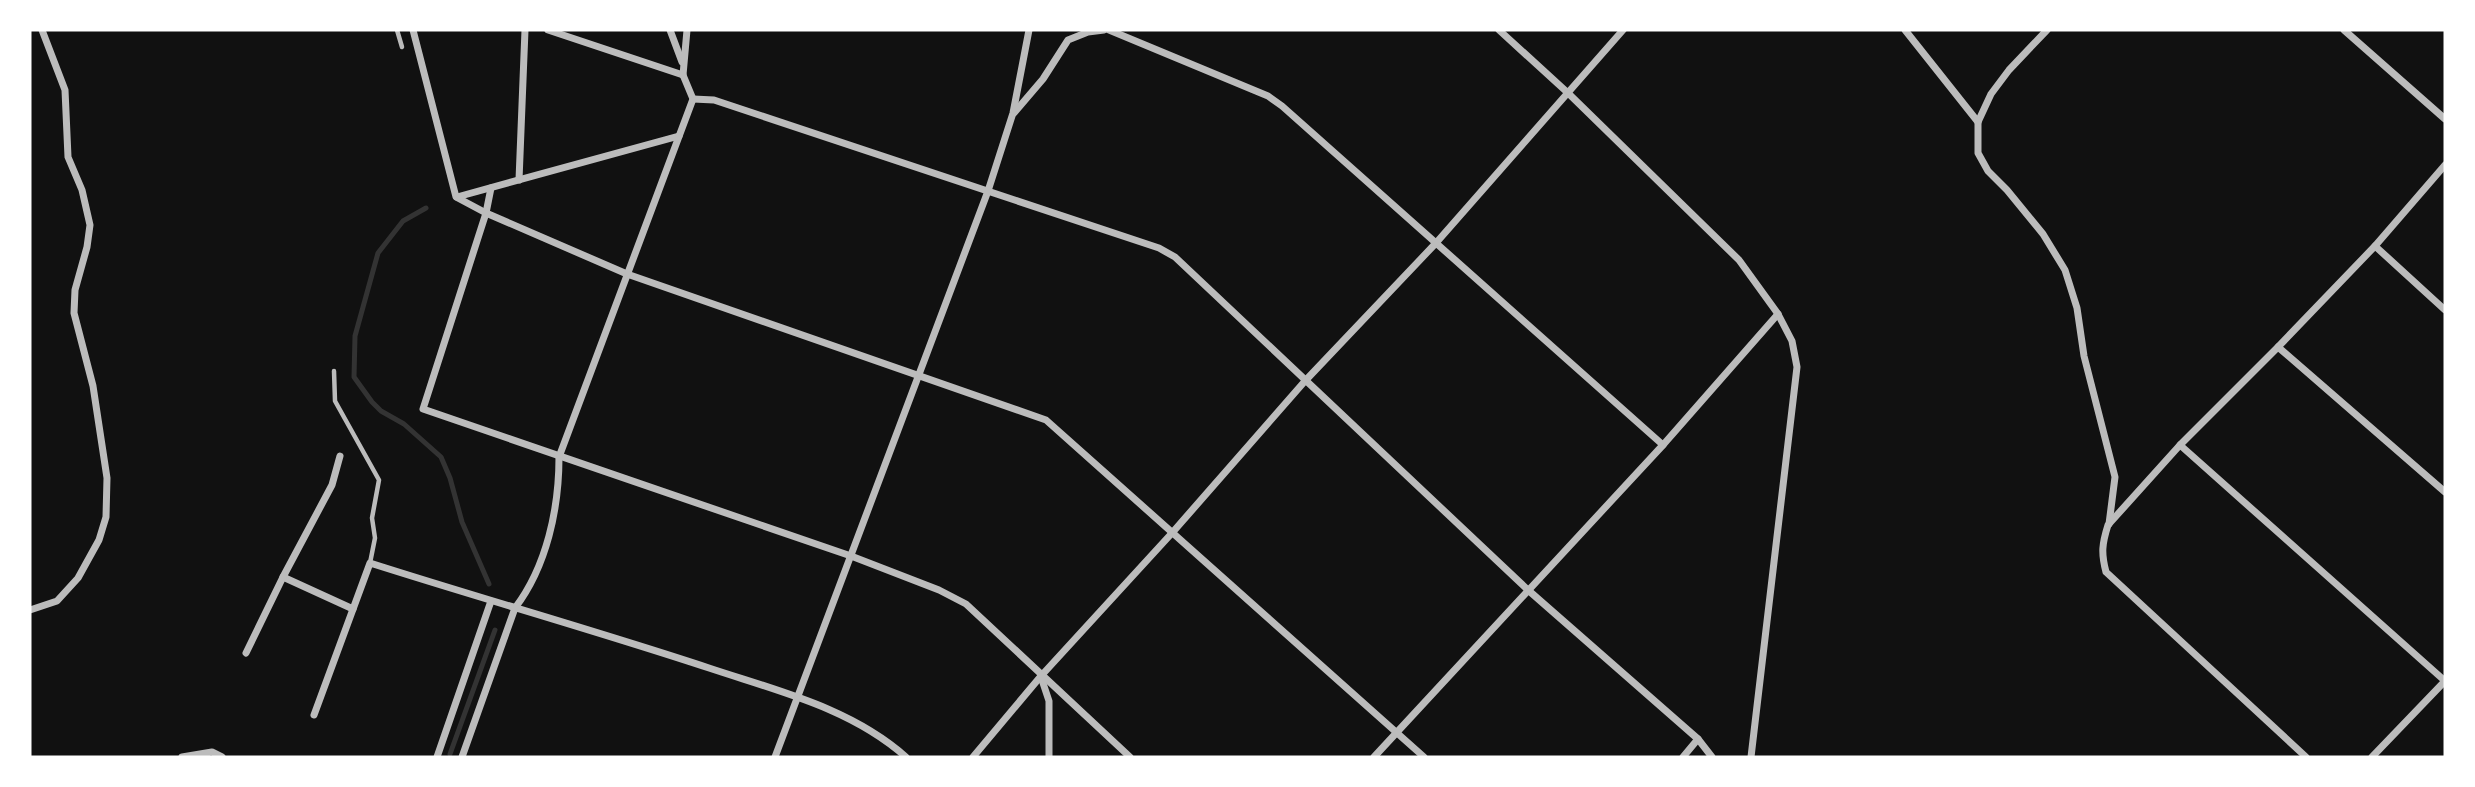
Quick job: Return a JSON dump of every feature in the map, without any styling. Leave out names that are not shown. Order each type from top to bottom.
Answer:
[{"type":"street","points":[[30,611],[57,601],[78,578],[99,540],[106,517],[107,478],[93,386],[74,313],[75,290],[90,225],[82,190],[68,157],[65,90],[42,30]]},
{"type":"street","points":[[413,30],[456,197],[486,213],[627,274],[1046,419],[1424,757]]},
{"type":"street","points":[[519,180],[525,30]]},
{"type":"street","points":[[548,30],[683,75]]},
{"type":"street","points":[[670,30],[683,62]]},
{"type":"street","points":[[463,757],[515,608],[529,589],[540,562],[559,490],[559,457],[693,99],[683,75],[687,30]]},
{"type":"street","points":[[775,757],[988,191],[1013,113],[1029,30]]},
{"type":"street","points":[[1013,113],[1043,79],[1068,40],[1088,32],[1107,30],[1268,96],[1663,445]]},
{"type":"street","points":[[1499,30],[1568,93],[1739,260],[1779,314],[1792,341],[1797,367],[1751,757]]},
{"type":"street","points":[[973,757],[1041,676],[1172,533],[1305,381],[1436,243],[1623,30]]},
{"type":"street","points":[[1905,30],[1978,122]]},
{"type":"street","points":[[2046,30],[1991,94],[1978,122],[1978,153],[1988,171],[2043,234],[2065,270],[2077,307],[2084,356],[2115,477],[2101,552],[2106,572],[2306,757]]},
{"type":"street","points":[[2344,30],[2445,119]]},
{"type":"street","points":[[693,99],[714,100],[1159,248],[1175,257],[1528,590],[1698,739],[1712,757]]},
{"type":"street","points":[[456,197],[679,136]]},
{"type":"street","points":[[2108,525],[2180,445],[2375,246],[2445,165]]},
{"type":"street","points":[[491,188],[486,213],[423,409],[851,556],[939,590],[966,604],[1130,757]]},
{"type":"street","points":[[2375,246],[2445,310]]},
{"type":"street","points":[[1374,757],[1663,445],[1779,314]]},
{"type":"street","points":[[2278,347],[2445,492]]},
{"type":"street","points":[[2180,445],[2445,681],[2372,757]]},
{"type":"street","points":[[246,653],[332,485],[341,456]]},
{"type":"street","points":[[314,715],[370,563],[623,639],[798,698],[841,714],[871,730],[906,757]]},
{"type":"street","points":[[283,577],[353,609]]},
{"type":"street","points":[[437,757],[491,601]]},
{"type":"street","points":[[1041,676],[1049,701],[1049,757]]},
{"type":"street","points":[[1683,757],[1698,739]]},
{"type":"street","points":[[182,757],[212,751],[222,757]]},
{"type":"lane","points":[[397,30],[402,47]]},
{"type":"lane","points":[[334,371],[335,401],[379,480],[372,518],[375,538],[370,563]]},
{"type":"waterway","points":[[426,208],[403,221],[378,253],[355,336],[354,377],[381,411],[404,424],[441,457],[450,478],[462,522],[489,584]]},
{"type":"waterway","points":[[450,754],[495,630]]}]
